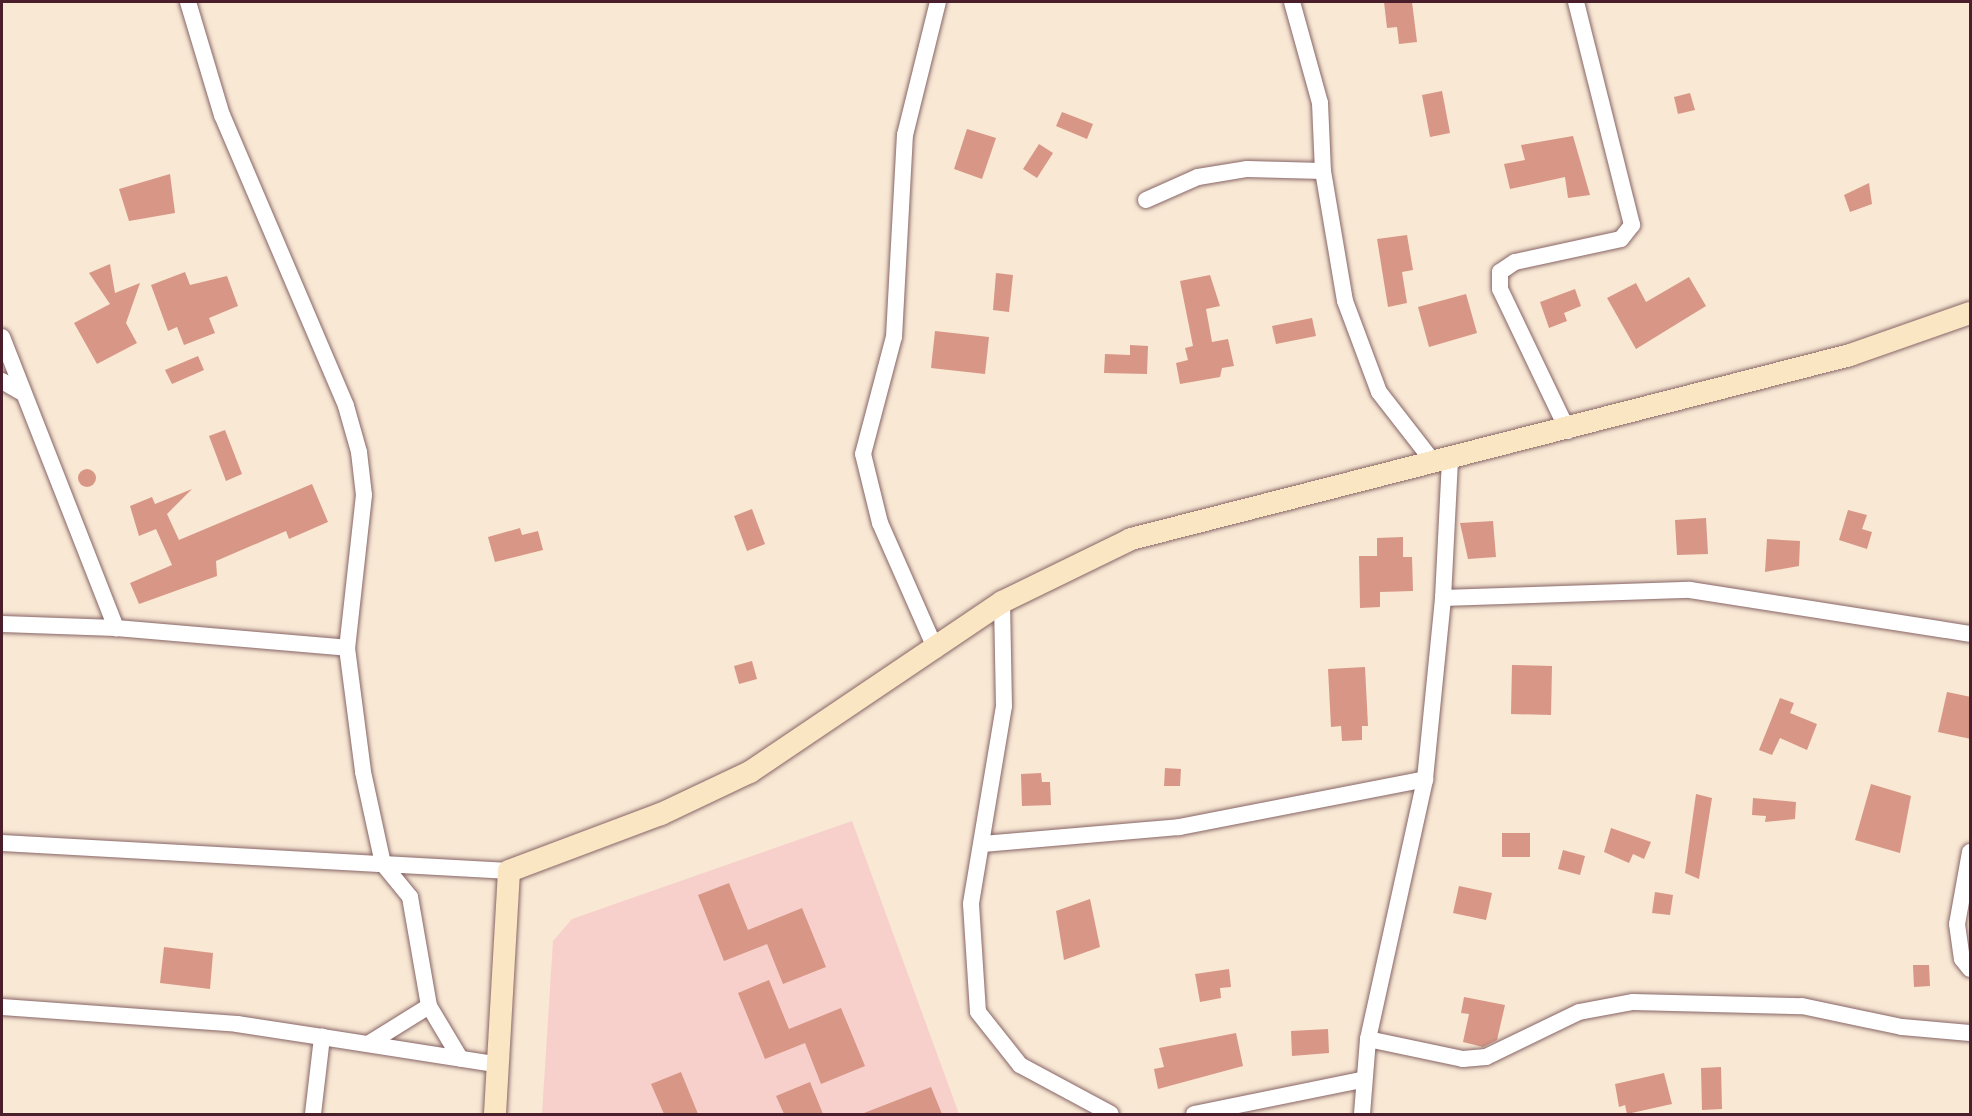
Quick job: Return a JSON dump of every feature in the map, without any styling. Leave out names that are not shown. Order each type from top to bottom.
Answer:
[{"type":"street","points":[[188,2],[222,115],[346,406],[359,452],[364,495],[347,648],[363,772],[383,864],[410,897],[429,1006],[460,1058]]},
{"type":"street","points":[[936,650],[880,523],[863,454],[894,337],[905,135],[938,2]]},
{"type":"street","points":[[1292,2],[1320,103],[1323,171],[1345,301],[1364,354],[1385,401],[1442,462],[1443,598],[1425,779],[1368,1039],[1361,1080],[1362,1114]]},
{"type":"street","points":[[1568,431],[1500,289],[1500,272],[1515,262],[1621,239],[1632,225],[1576,2]]},
{"type":"street","points":[[1146,200],[1198,177],[1247,169],[1323,171]]},
{"type":"street","points":[[2,843],[509,871],[661,814],[750,772],[936,650],[1002,602],[1131,539],[1568,431],[1850,355],[1971,312]]},
{"type":"street","points":[[2,338],[21,392],[51,455],[116,628]]},
{"type":"street","points":[[2,381],[21,392]]},
{"type":"street","points":[[1443,598],[1690,590],[1971,634]]},
{"type":"street","points":[[1002,602],[1004,706],[971,904],[978,1012],[1020,1065],[1111,1114]]},
{"type":"street","points":[[2,624],[116,628],[347,648]]},
{"type":"street","points":[[982,844],[1191,826],[1425,779]]},
{"type":"street","points":[[1971,852],[1957,924],[1962,959],[1971,969]]},
{"type":"street","points":[[495,1114],[500,1065],[509,871]]},
{"type":"street","points":[[1368,1039],[1463,1059],[1486,1057],[1579,1012],[1633,1002],[1802,1006],[1902,1027],[1971,1033]]},
{"type":"street","points":[[368,1044],[429,1006]]},
{"type":"street","points":[[2,1007],[237,1024],[500,1065]]},
{"type":"street","points":[[313,1114],[322,1037]]},
{"type":"street","points":[[1194,1114],[1361,1080]]},
{"type":"shaded area","points":[[852,821],[959,1114],[542,1114],[553,941],[572,919]]},
{"type":"building","points":[[1384,2],[1412,2],[1417,42],[1399,44],[1397,27],[1387,28]]},
{"type":"building","points":[[1442,91],[1450,133],[1430,137],[1422,95]]},
{"type":"building","points":[[1690,93],[1695,110],[1678,114],[1674,97]]},
{"type":"building","points":[[1062,112],[1093,124],[1087,139],[1056,126]]},
{"type":"building","points":[[967,129],[996,138],[982,179],[954,169]]},
{"type":"building","points":[[1573,136],[1590,195],[1568,198],[1565,177],[1510,189],[1504,164],[1525,160],[1521,145]]},
{"type":"building","points":[[1039,144],[1053,153],[1037,178],[1023,169]]},
{"type":"building","points":[[170,174],[175,213],[129,221],[119,189]]},
{"type":"building","points":[[1869,183],[1872,204],[1850,212],[1844,195]]},
{"type":"building","points":[[1407,235],[1413,270],[1402,272],[1407,303],[1388,307],[1377,239]]},
{"type":"building","points":[[110,264],[115,293],[140,283],[126,323],[137,343],[97,364],[74,323],[110,304],[89,273]]},
{"type":"building","points":[[185,272],[190,285],[227,276],[238,306],[209,318],[215,333],[184,345],[177,327],[168,331],[151,285]]},
{"type":"building","points":[[996,273],[1013,275],[1009,312],[993,310]]},
{"type":"building","points":[[1210,275],[1220,306],[1206,309],[1212,342],[1228,339],[1234,366],[1222,368],[1220,377],[1180,384],[1176,363],[1188,360],[1185,348],[1193,346],[1180,281]]},
{"type":"building","points":[[1689,277],[1706,306],[1636,349],[1607,298],[1636,283],[1646,302]]},
{"type":"building","points":[[1575,289],[1581,306],[1564,313],[1567,321],[1549,328],[1540,302]]},
{"type":"building","points":[[1466,294],[1477,333],[1429,347],[1418,307]]},
{"type":"building","points":[[1312,318],[1316,336],[1276,344],[1272,326]]},
{"type":"building","points":[[935,331],[989,337],[985,374],[931,368]]},
{"type":"building","points":[[1130,345],[1148,346],[1147,374],[1104,373],[1105,354],[1130,355]]},
{"type":"building","points":[[198,356],[204,370],[172,384],[165,370]]},
{"type":"building","points":[[225,430],[242,474],[226,481],[209,436]]},
{"type":"building","points":[[87,469],[93,472],[96,478],[93,484],[87,487],[81,484],[78,478],[81,472]]},
{"type":"building","points":[[312,484],[328,522],[289,539],[286,531],[216,561],[217,576],[139,604],[130,583],[172,565],[156,529],[139,536],[130,506],[152,497],[155,504],[192,489],[167,514],[179,540]]},
{"type":"building","points":[[752,509],[765,544],[747,551],[734,516]]},
{"type":"building","points":[[1848,510],[1867,515],[1862,529],[1872,532],[1867,549],[1839,540]]},
{"type":"building","points":[[1706,518],[1708,554],[1677,555],[1675,520]]},
{"type":"building","points":[[1493,521],[1496,557],[1468,559],[1460,523]]},
{"type":"building","points":[[520,528],[522,535],[538,531],[543,550],[495,562],[488,537]]},
{"type":"building","points":[[1403,537],[1403,557],[1412,557],[1413,591],[1380,592],[1380,607],[1360,608],[1359,556],[1377,556],[1377,538]]},
{"type":"building","points":[[1767,539],[1800,541],[1799,566],[1765,572]]},
{"type":"building","points":[[752,661],[757,679],[739,684],[734,666]]},
{"type":"building","points":[[1512,665],[1552,666],[1551,715],[1511,714]]},
{"type":"building","points":[[1365,667],[1368,726],[1362,726],[1362,740],[1342,741],[1341,726],[1331,727],[1328,669]]},
{"type":"building","points":[[1947,692],[1971,697],[1971,739],[1938,732]]},
{"type":"building","points":[[1780,698],[1794,703],[1790,713],[1817,724],[1807,750],[1780,738],[1772,755],[1759,750]]},
{"type":"building","points":[[1165,768],[1181,769],[1180,786],[1164,786]]},
{"type":"building","points":[[1041,773],[1042,782],[1050,782],[1051,805],[1022,806],[1021,774]]},
{"type":"building","points":[[1871,784],[1911,796],[1900,853],[1855,840]]},
{"type":"building","points":[[1696,794],[1712,798],[1699,879],[1685,873]]},
{"type":"building","points":[[1753,798],[1796,802],[1795,819],[1765,822],[1766,816],[1752,815]]},
{"type":"building","points":[[1611,828],[1651,842],[1644,859],[1633,854],[1629,863],[1604,852]]},
{"type":"building","points":[[1502,833],[1530,833],[1530,857],[1502,857]]},
{"type":"building","points":[[1563,850],[1585,856],[1580,875],[1558,869]]},
{"type":"building","points":[[729,883],[748,930],[802,908],[826,967],[783,984],[767,944],[724,961],[698,895]]},
{"type":"building","points":[[1459,886],[1492,893],[1486,920],[1453,913]]},
{"type":"building","points":[[1655,892],[1673,895],[1670,915],[1652,913]]},
{"type":"building","points":[[1090,899],[1100,947],[1064,960],[1056,911]]},
{"type":"building","points":[[164,947],[213,953],[210,989],[160,983]]},
{"type":"building","points":[[1913,965],[1929,965],[1930,986],[1914,987]]},
{"type":"building","points":[[1229,969],[1231,987],[1220,988],[1221,998],[1200,1002],[1195,974]]},
{"type":"building","points":[[769,980],[789,1029],[841,1008],[865,1066],[821,1084],[805,1043],[765,1059],[738,993]]},
{"type":"building","points":[[1464,997],[1505,1005],[1497,1040],[1483,1047],[1463,1042],[1469,1014],[1461,1013]]},
{"type":"building","points":[[1328,1029],[1329,1053],[1292,1056],[1291,1031]]},
{"type":"building","points":[[1236,1033],[1243,1066],[1158,1089],[1154,1069],[1164,1067],[1159,1048]]},
{"type":"building","points":[[1721,1067],[1722,1109],[1702,1110],[1701,1068]]},
{"type":"building","points":[[681,1072],[698,1114],[664,1114],[651,1084]]},
{"type":"building","points":[[1664,1073],[1672,1104],[1627,1114],[1625,1105],[1619,1107],[1615,1084]]},
{"type":"building","points":[[810,1082],[823,1114],[784,1114],[776,1096]]},
{"type":"building","points":[[931,1087],[942,1114],[864,1114],[864,1113]]}]
